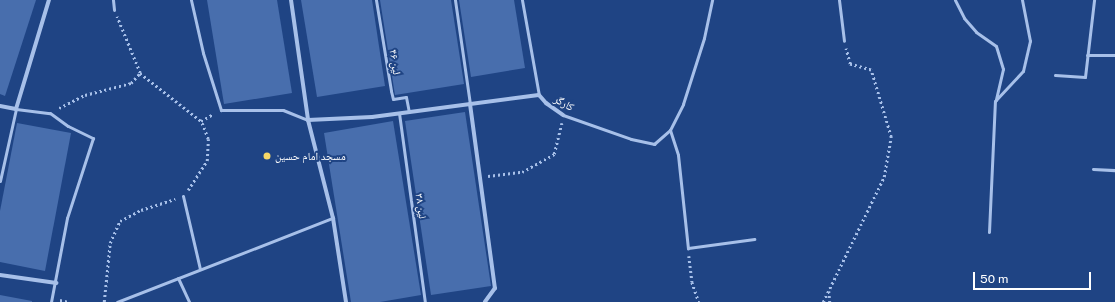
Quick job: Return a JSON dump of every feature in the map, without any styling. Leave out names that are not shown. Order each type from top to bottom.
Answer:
[{"type":"street","points":[[0,106],[16,109],[49,0]]},
{"type":"street","points":[[291,0],[308,120],[333,218],[346,302]]},
{"type":"street","name":"کارگر","points":[[308,120],[409,112],[539,95],[546,103],[564,115]]},
{"type":"street","points":[[470,104],[495,288],[485,302]]},
{"type":"street","points":[[0,275],[56,283]]},
{"type":"lane","points":[[113,0],[114,10]]},
{"type":"lane","points":[[192,0],[203,53],[221,110],[283,110],[308,120]]},
{"type":"lane","name":"لین ۴۶","points":[[376,0],[393,99],[406,97],[409,112]]},
{"type":"lane","points":[[455,0],[470,104]]},
{"type":"lane","points":[[522,0],[539,95]]},
{"type":"lane","name":"کارگر","points":[[564,115],[631,139],[654,144],[670,130],[683,104],[704,38],[712,0]]},
{"type":"lane","points":[[839,0],[844,41]]},
{"type":"lane","points":[[954,0],[964,18],[976,32],[996,46],[1003,69],[995,101],[989,232]]},
{"type":"lane","points":[[995,101],[1023,71],[1030,40],[1022,0]]},
{"type":"lane","points":[[1055,75],[1085,77],[1094,0]]},
{"type":"lane","points":[[1087,55],[1115,55]]},
{"type":"lane","points":[[0,181],[16,109],[50,113],[68,126],[93,138],[67,218],[52,302]]},
{"type":"lane","name":"لین ۳۸","points":[[399,113],[425,302]]},
{"type":"lane","points":[[670,130],[678,155],[688,248],[754,239]]},
{"type":"lane","points":[[1093,169],[1115,170]]},
{"type":"lane","points":[[183,196],[200,269]]},
{"type":"lane","points":[[118,302],[333,218]]},
{"type":"lane","points":[[178,278],[190,302]]},
{"type":"path","points":[[104,302],[110,243],[120,221],[141,210],[183,196],[207,161],[208,139],[201,121],[140,73],[114,10]]},
{"type":"path","points":[[823,302],[884,176],[891,137],[871,70],[850,64],[844,41]]},
{"type":"path","points":[[50,113],[85,95],[131,83],[140,73]]},
{"type":"path","points":[[201,121],[221,110]]},
{"type":"path","points":[[480,176],[522,172],[554,154],[564,115]]},
{"type":"path","points":[[688,248],[692,282],[699,302]]},
{"type":"path","points":[[829,290],[830,302]]},
{"type":"building","points":[[0,0],[36,0],[5,96],[0,94]]},
{"type":"building","points":[[207,0],[277,0],[292,93],[224,104]]},
{"type":"building","points":[[301,0],[372,0],[385,86],[317,97]]},
{"type":"building","points":[[380,0],[451,0],[464,84],[395,95]]},
{"type":"building","points":[[459,0],[514,0],[525,68],[471,77]]},
{"type":"building","points":[[465,112],[491,286],[431,295],[405,121]]},
{"type":"building","points":[[393,121],[421,295],[380,302],[351,302],[324,133]]},
{"type":"building","points":[[17,123],[71,133],[45,271],[0,262],[0,211]]},
{"type":"building","points":[[0,295],[32,301],[32,302],[0,302]]},
{"type":"place","name":"مسجد امام حسین","points":[[267,156]]}]
